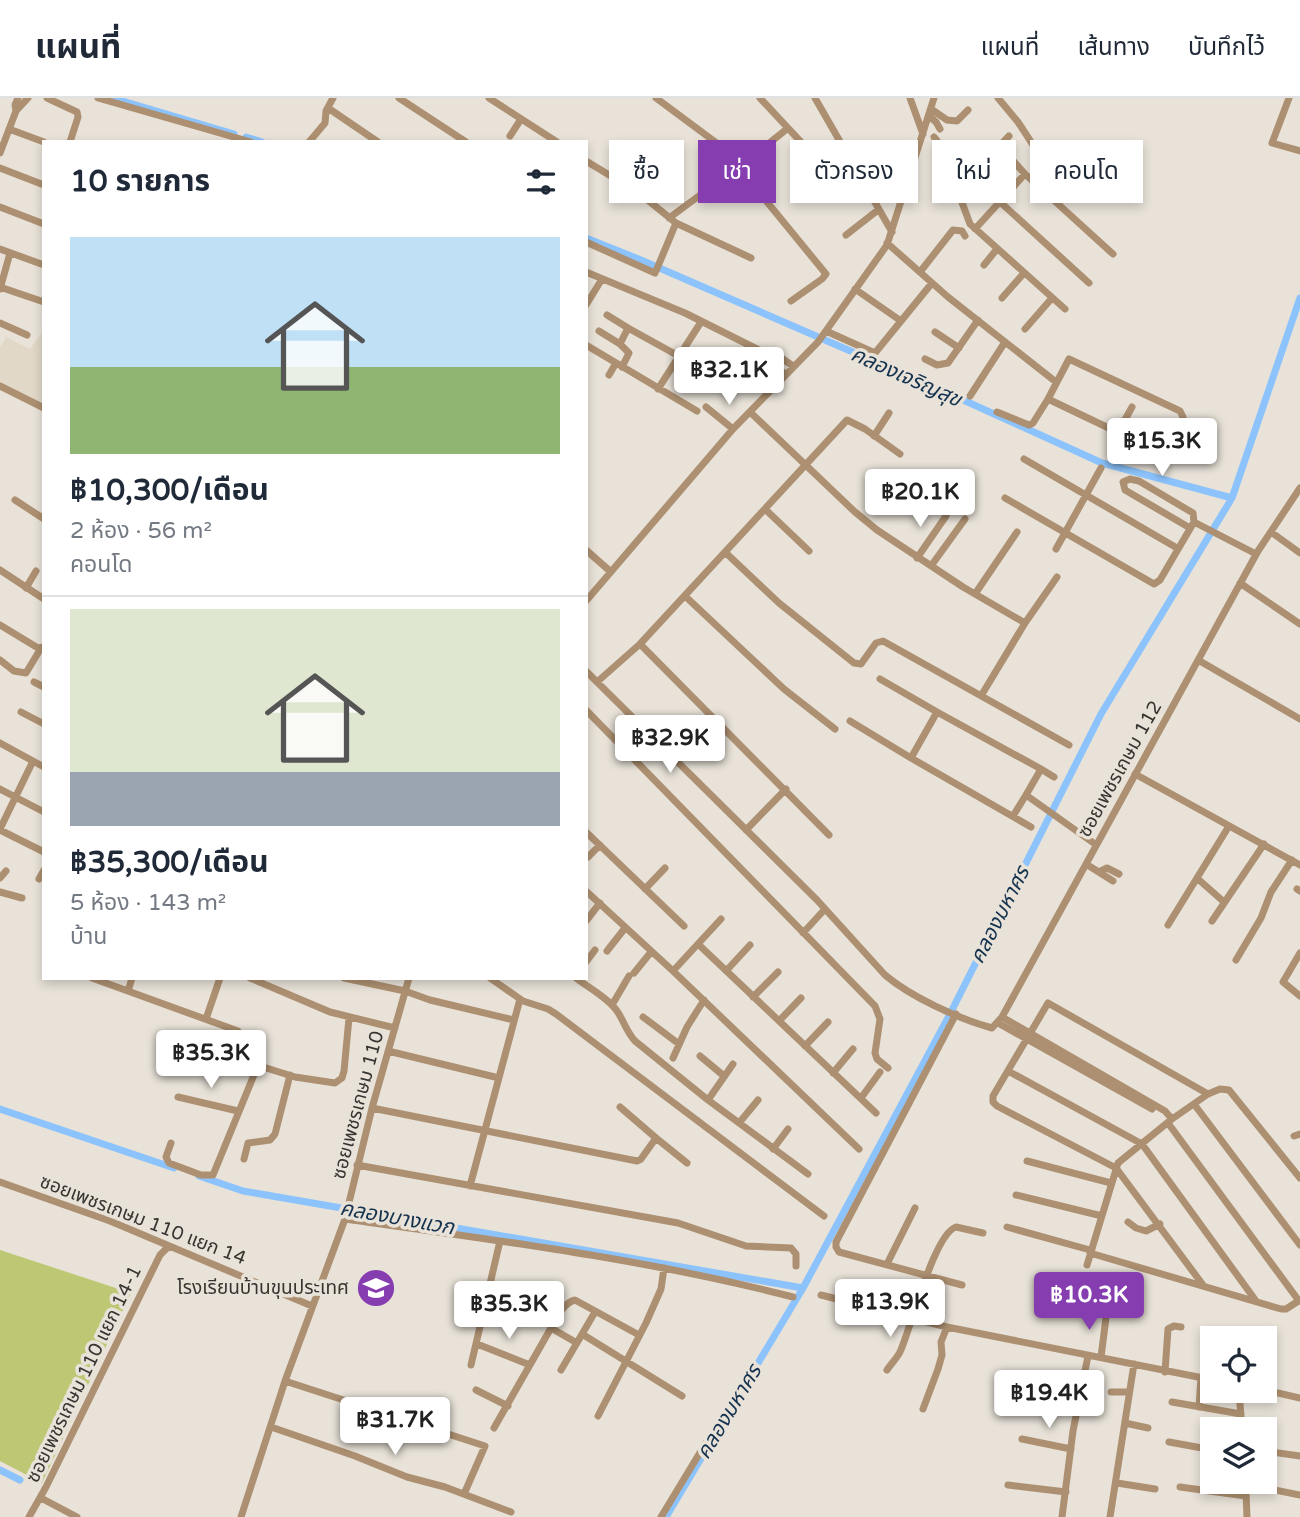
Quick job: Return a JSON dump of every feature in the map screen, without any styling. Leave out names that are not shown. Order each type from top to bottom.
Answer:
[{"type":"street","points":[[0,153],[19,102],[28,98]]},
{"type":"street","points":[[47,98],[77,113],[71,140]]},
{"type":"street","points":[[98,98],[222,138]]},
{"type":"street","points":[[311,140],[326,123],[332,98]]},
{"type":"street","points":[[399,98],[463,140]]},
{"type":"street","points":[[489,98],[554,140]]},
{"type":"street","points":[[656,98],[722,147],[825,274],[791,301]]},
{"type":"street","points":[[760,98],[799,140]]},
{"type":"street","points":[[815,98],[838,140]]},
{"type":"street","points":[[910,98],[938,140]]},
{"type":"street","points":[[934,98],[929,115],[934,133]]},
{"type":"street","points":[[998,98],[1030,140]]},
{"type":"street","points":[[1289,98],[1272,143],[1300,151]]},
{"type":"street","points":[[328,108],[375,140]]},
{"type":"street","points":[[929,115],[957,121],[968,110]]},
{"type":"street","points":[[588,599],[733,429],[818,342],[887,243],[934,133],[936,122],[929,115]]},
{"type":"street","points":[[510,136],[521,119]]},
{"type":"street","points":[[773,140],[788,128]]},
{"type":"street","points":[[9,129],[42,141]]},
{"type":"street","points":[[1005,140],[1009,136]]},
{"type":"street","points":[[588,162],[639,193],[673,220],[751,258]]},
{"type":"street","points":[[1016,164],[1113,254]]},
{"type":"street","points":[[0,168],[42,184]]},
{"type":"street","points":[[1016,184],[1025,174]]},
{"type":"street","points":[[588,243],[656,272],[673,220],[698,198]]},
{"type":"street","points":[[874,203],[892,232]]},
{"type":"street","points":[[961,203],[967,219],[975,229],[1065,309]]},
{"type":"street","points":[[975,229],[999,203]]},
{"type":"street","points":[[1001,203],[1089,283]]},
{"type":"street","points":[[0,207],[42,223]]},
{"type":"street","points":[[846,235],[878,210]]},
{"type":"street","points":[[920,271],[953,230],[957,229],[965,236]]},
{"type":"street","points":[[887,243],[932,283],[1056,382]]},
{"type":"street","points":[[0,249],[42,264]]},
{"type":"street","points":[[984,265],[997,249]]},
{"type":"street","points":[[10,253],[0,288],[42,301]]},
{"type":"street","points":[[588,273],[765,353],[774,353],[793,366]]},
{"type":"street","points":[[1002,298],[1024,273]]},
{"type":"street","points":[[588,301],[602,279]]},
{"type":"street","points":[[825,332],[875,353],[932,283]]},
{"type":"street","points":[[855,289],[901,321]]},
{"type":"street","points":[[1025,329],[1052,298]]},
{"type":"street","points":[[607,315],[722,380]]},
{"type":"street","points":[[925,359],[943,366],[948,363],[978,320]]},
{"type":"street","points":[[658,389],[701,322]]},
{"type":"street","points":[[0,323],[27,335]]},
{"type":"street","points":[[620,344],[628,328]]},
{"type":"street","points":[[599,331],[629,353],[609,375]]},
{"type":"street","points":[[935,332],[959,348]]},
{"type":"street","points":[[970,396],[1005,342]]},
{"type":"street","points":[[588,346],[697,411]]},
{"type":"street","points":[[765,353],[768,360],[785,374]]},
{"type":"street","points":[[997,412],[1029,425],[1033,423],[1069,359],[1180,411],[1183,417],[1178,427]]},
{"type":"street","points":[[0,386],[42,407]]},
{"type":"street","points":[[1048,399],[1115,431],[1122,425],[1132,407]]},
{"type":"street","points":[[706,407],[733,429]]},
{"type":"street","points":[[750,412],[855,512],[917,558],[1025,623]]},
{"type":"street","points":[[874,436],[889,413]]},
{"type":"street","points":[[597,682],[640,644],[847,420],[900,454]]},
{"type":"street","points":[[1024,459],[1177,548]]},
{"type":"street","points":[[1056,549],[1101,468]]},
{"type":"street","points":[[1005,498],[1154,584],[1160,580],[1177,548],[1194,525],[1193,513],[1139,481],[1129,479],[1123,482],[1125,490],[1194,525],[1227,538],[1256,554]]},
{"type":"street","name":"ซอยเพชรเกษม 112","points":[[1000,1020],[1256,554],[1299,494]]},
{"type":"street","points":[[15,500],[42,518]]},
{"type":"street","points":[[766,510],[808,551]]},
{"type":"street","points":[[917,558],[946,516]]},
{"type":"street","points":[[931,566],[965,519]]},
{"type":"street","points":[[975,594],[1017,532]]},
{"type":"street","points":[[1271,532],[1300,553]]},
{"type":"street","points":[[588,552],[611,572]]},
{"type":"street","points":[[726,553],[779,603],[854,663],[861,664],[876,643],[883,641],[1069,745]]},
{"type":"street","points":[[0,570],[42,598]]},
{"type":"street","points":[[26,588],[36,570]]},
{"type":"street","points":[[981,696],[1025,623],[1057,577]]},
{"type":"street","points":[[1240,583],[1300,624]]},
{"type":"street","points":[[685,596],[784,690],[835,729]]},
{"type":"street","points":[[0,625],[42,648]]},
{"type":"street","points":[[640,644],[830,835]]},
{"type":"street","points":[[0,660],[14,671],[26,673],[42,649]]},
{"type":"street","points":[[1198,660],[1300,719]]},
{"type":"street","points":[[588,673],[825,909],[892,980],[941,1007],[992,1028],[1000,1020],[1169,1120],[1299,1300],[1281,1309],[1007,1227]]},
{"type":"street","points":[[880,679],[1054,778]]},
{"type":"street","points":[[34,682],[42,686]]},
{"type":"street","points":[[21,712],[42,723]]},
{"type":"street","points":[[588,712],[874,1006],[880,1019],[875,1053],[877,1059],[888,1068]]},
{"type":"street","points":[[911,758],[937,712]]},
{"type":"street","points":[[850,721],[1031,827]]},
{"type":"street","points":[[0,743],[42,766]]},
{"type":"street","points":[[33,761],[0,829],[42,851]]},
{"type":"street","points":[[1013,816],[1041,769]]},
{"type":"street","points":[[1135,774],[1300,865]]},
{"type":"street","points":[[0,789],[42,811]]},
{"type":"street","points":[[746,830],[786,789]]},
{"type":"street","points":[[1026,795],[1095,844]]},
{"type":"street","points":[[1168,925],[1228,826]]},
{"type":"street","points":[[588,834],[684,926]]},
{"type":"street","points":[[1212,921],[1264,844]]},
{"type":"street","points":[[588,857],[600,845]]},
{"type":"street","points":[[1236,960],[1261,918],[1270,892],[1292,860]]},
{"type":"street","points":[[1086,864],[1113,881]]},
{"type":"street","points":[[645,889],[665,868]]},
{"type":"street","points":[[1099,872],[1107,868],[1119,874]]},
{"type":"street","points":[[0,878],[6,871]]},
{"type":"street","points":[[40,879],[42,874]]},
{"type":"street","points":[[1198,879],[1224,902]]},
{"type":"street","points":[[0,892],[22,898]]},
{"type":"street","points":[[588,893],[859,1149]]},
{"type":"street","points":[[588,918],[600,903]]},
{"type":"street","points":[[803,933],[825,909]]},
{"type":"street","points":[[673,971],[721,919]]},
{"type":"street","points":[[607,951],[625,928]]},
{"type":"street","points":[[698,944],[876,1112]]},
{"type":"street","points":[[726,971],[750,946]]},
{"type":"street","points":[[588,959],[595,950]]},
{"type":"street","points":[[612,1005],[631,975],[651,952]]},
{"type":"street","points":[[1300,953],[1283,982],[1300,996]]},
{"type":"street","points":[[753,997],[778,972]]},
{"type":"street","points":[[98,980],[238,1031]]},
{"type":"street","points":[[128,991],[131,980]]},
{"type":"street","points":[[206,1019],[219,980]]},
{"type":"street","points":[[255,980],[349,1018],[395,1028]]},
{"type":"street","points":[[353,980],[514,1020]]},
{"type":"street","name":"ซอยเพชรเกษม 110","points":[[241,1517],[285,1381],[345,1216],[408,980]]},
{"type":"street","points":[[494,980],[520,999],[556,1014],[824,1216]]},
{"type":"street","points":[[579,980],[612,1005],[622,1018],[626,1032],[635,1041],[708,1100],[808,1174]]},
{"type":"street","points":[[779,1021],[801,998]]},
{"type":"street","points":[[470,1186],[520,999]]},
{"type":"street","points":[[673,1058],[704,1000]]},
{"type":"street","points":[[1203,1285],[1116,1168],[993,1102],[993,1096],[1045,1006],[1051,1004],[1208,1094]]},
{"type":"street","points":[[954,1013],[836,1242],[836,1247],[839,1252],[962,1284]]},
{"type":"street","points":[[643,1017],[680,1044]]},
{"type":"street","points":[[199,1047],[290,1075],[331,1083],[340,1080],[344,1071],[349,1018]]},
{"type":"street","points":[[805,1046],[828,1022]]},
{"type":"street","points":[[833,1073],[853,1049]]},
{"type":"street","points":[[388,1051],[499,1078]]},
{"type":"street","points":[[700,1056],[724,1076]]},
{"type":"street","points":[[708,1100],[733,1064]]},
{"type":"street","points":[[171,1143],[166,1157],[169,1163],[201,1175],[213,1175],[258,1065]]},
{"type":"street","points":[[1008,1071],[1142,1144],[1256,1301]]},
{"type":"street","points":[[861,1098],[880,1072]]},
{"type":"street","points":[[244,1159],[247,1143],[270,1140],[275,1134],[290,1075]]},
{"type":"street","points":[[1087,1265],[1116,1168],[1122,1160],[1169,1120],[1220,1088],[1229,1090],[1300,1178]]},
{"type":"street","points":[[178,1097],[238,1111]]},
{"type":"street","points":[[738,1123],[758,1100]]},
{"type":"street","points":[[1194,1104],[1300,1245]]},
{"type":"street","points":[[620,1107],[687,1163]]},
{"type":"street","points":[[372,1108],[637,1161],[656,1138]]},
{"type":"street","points":[[773,1149],[788,1129]]},
{"type":"street","points":[[1027,1161],[1111,1183]]},
{"type":"street","points":[[357,1165],[678,1223],[746,1245],[791,1248],[796,1254],[796,1266]]},
{"type":"street","name":"ซอยเพชรเกษม 110 แยก 14","points":[[0,1182],[110,1221],[312,1306]]},
{"type":"street","points":[[1016,1195],[1102,1216]]},
{"type":"street","points":[[887,1264],[915,1208]]},
{"type":"street","points":[[345,1216],[664,1268],[793,1297]]},
{"type":"street","points":[[1128,1222],[1146,1231],[1160,1224]]},
{"type":"street","points":[[887,1370],[900,1351],[927,1274],[951,1228],[983,1233]]},
{"type":"street","points":[[471,1365],[500,1241]]},
{"type":"street","name":"ซอยเพชรเกษม 110 แยก 14-1","points":[[29,1517],[41,1498],[160,1255],[169,1246]]},
{"type":"street","points":[[598,1416],[661,1289],[664,1268]]},
{"type":"street","points":[[821,1295],[947,1326],[1200,1378]]},
{"type":"street","points":[[494,1428],[551,1328],[570,1301],[580,1301],[639,1335]]},
{"type":"street","points":[[1101,1357],[1107,1310]]},
{"type":"street","points":[[561,1370],[595,1312]]},
{"type":"street","points":[[923,1409],[938,1369],[942,1355],[941,1342],[947,1326]]},
{"type":"street","points":[[1165,1372],[1168,1329],[1181,1327]]},
{"type":"street","points":[[551,1328],[577,1343]]},
{"type":"street","points":[[582,1334],[626,1364],[682,1396]]},
{"type":"street","points":[[477,1344],[530,1365]]},
{"type":"street","points":[[1062,1517],[1078,1404],[1088,1356]]},
{"type":"street","points":[[1110,1517],[1134,1364]]},
{"type":"street","points":[[285,1381],[485,1446],[464,1494]]},
{"type":"street","points":[[476,1390],[508,1406]]},
{"type":"street","points":[[1111,1392],[1129,1392]]},
{"type":"street","points":[[1199,1407],[1200,1392]]},
{"type":"street","points":[[1277,1393],[1300,1398]]},
{"type":"street","points":[[1042,1397],[1078,1404]]},
{"type":"street","points":[[1172,1402],[1241,1414]]},
{"type":"street","points":[[1240,1403],[1241,1417]]},
{"type":"street","points":[[1125,1423],[1148,1428]]},
{"type":"street","points":[[271,1427],[510,1512]]},
{"type":"street","points":[[661,1517],[710,1436]]},
{"type":"street","points":[[1022,1439],[1071,1448]]},
{"type":"street","points":[[1169,1442],[1200,1448]]},
{"type":"street","points":[[1277,1453],[1300,1456]]},
{"type":"street","points":[[1116,1483],[1155,1489]]},
{"type":"street","points":[[1008,1485],[1066,1492]]},
{"type":"street","points":[[1180,1487],[1246,1496],[1248,1517]]},
{"type":"street","points":[[1277,1490],[1300,1495]]},
{"type":"street","points":[[41,1498],[77,1517]]},
{"type":"shaded area","points":[[42,333],[42,404],[0,382],[0,348],[6,337],[30,349]]},
{"type":"green space","points":[[0,1250],[131,1293],[42,1483],[0,1461]]},
{"type":"waterway","name":"คลองเจริญสุข","points":[[112,98],[234,134]]},
{"type":"waterway","name":"คลองเจริญสุข","points":[[246,137],[256,140]]},
{"type":"waterway","name":"คลองเจริญสุข","points":[[588,239],[961,399],[1102,463],[1232,498]]},
{"type":"waterway","name":"คลองมหาศร","points":[[666,1517],[803,1288],[950,1014],[1101,714],[1232,498],[1300,298]]},
{"type":"waterway","name":"คลองบางแวก","points":[[0,1109],[174,1168]]},
{"type":"waterway","name":"คลองบางแวก","points":[[199,1176],[243,1191],[803,1288]]},
{"type":"waterway","points":[[0,1470],[20,1480]]},
{"type":"place","name":"โรงเรียนบ้านขุนประเทศ","points":[[376,1288]]}]
